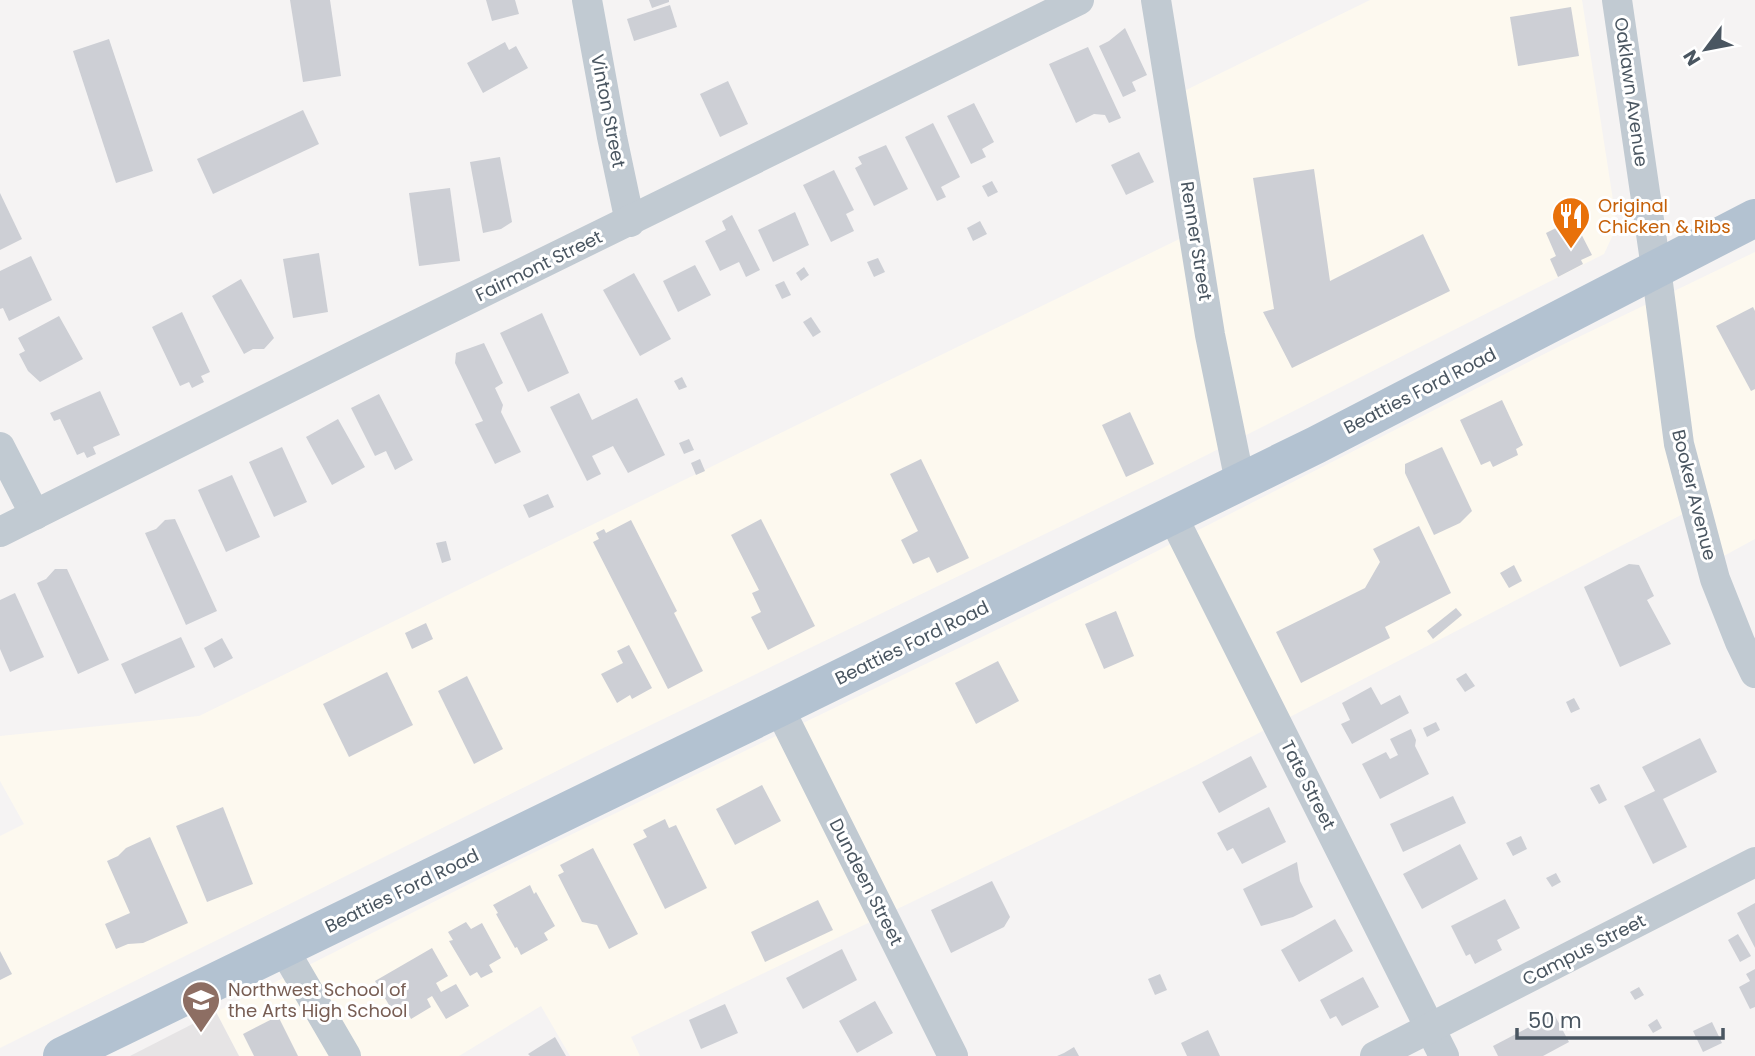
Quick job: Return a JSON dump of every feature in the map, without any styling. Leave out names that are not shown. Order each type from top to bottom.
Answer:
[{"type":"main road","name":"Beatties Ford Road","points":[[62,1056],[1316,444],[1755,218]]},
{"type":"street","name":"Vinton Street","points":[[587,0],[611,137],[630,222]]},
{"type":"street","name":"Fairmont Street","points":[[0,533],[1079,0]]},
{"type":"street","name":"Renner Street","points":[[1156,0],[1210,335],[1240,481]]},
{"type":"street","name":"Oaklawn Avenue","points":[[1617,0],[1656,268]]},
{"type":"street","name":"Booker Avenue","points":[[1656,268],[1679,444],[1715,579],[1755,673]]},
{"type":"street","points":[[0,447],[35,515]]},
{"type":"street","name":"Tate Street","points":[[1172,515],[1444,1056]]},
{"type":"street","name":"Dundeen Street","points":[[779,708],[953,1056]]},
{"type":"street","name":"Campus Street","points":[[1375,1056],[1755,862]]},
{"type":"street","points":[[284,948],[346,1056]]},
{"type":"shaded area","points":[[1370,0],[1582,0],[1617,226],[1604,254],[1169,474],[593,753],[0,1048],[0,836],[24,824],[0,781],[0,736],[199,716],[1202,228],[1182,92]]},
{"type":"shaded area","points":[[1755,252],[1755,539],[1709,564],[1683,514],[1195,766],[631,1037],[640,1056],[570,1056],[541,1006],[459,1056],[239,1056],[216,1012],[479,879],[1106,577],[1560,346]]},
{"type":"shaded area","name":"Northwest School of the Arts High School","points":[[216,1012],[239,1056],[130,1056]]},
{"type":"building","points":[[290,0],[330,0],[341,76],[303,82]]},
{"type":"building","points":[[486,0],[515,0],[519,14],[492,21]]},
{"type":"building","points":[[649,0],[669,0],[669,2],[652,8]]},
{"type":"building","points":[[670,5],[677,27],[634,41],[627,19]]},
{"type":"building","points":[[1571,7],[1579,56],[1518,66],[1510,17]]},
{"type":"building","points":[[1125,28],[1147,75],[1132,82],[1136,91],[1123,97],[1099,46]]},
{"type":"building","points":[[109,39],[153,171],[116,183],[73,51]]},
{"type":"building","points":[[505,42],[509,50],[516,46],[528,68],[483,93],[467,63]]},
{"type":"building","points":[[1088,47],[1121,118],[1109,123],[1105,115],[1094,114],[1076,123],[1049,64]]},
{"type":"building","points":[[728,81],[748,124],[720,137],[700,94]]},
{"type":"building","points":[[974,103],[994,142],[982,149],[986,157],[971,164],[947,116]]},
{"type":"building","points":[[303,110],[319,144],[213,194],[197,159]]},
{"type":"building","points":[[933,123],[960,177],[941,187],[946,197],[937,201],[905,137]]},
{"type":"building","points":[[886,145],[908,189],[874,206],[855,168],[862,164],[858,157]]},
{"type":"building","points":[[1139,152],[1154,182],[1126,195],[1111,165]]},
{"type":"building","points":[[500,157],[512,222],[501,229],[483,233],[470,162]]},
{"type":"building","points":[[1314,169],[1330,281],[1423,234],[1450,291],[1292,368],[1263,312],[1274,309],[1253,178]]},
{"type":"building","points":[[834,170],[854,210],[846,214],[854,231],[831,242],[803,185]]},
{"type":"building","points":[[992,181],[998,192],[988,197],[982,186]]},
{"type":"building","points":[[450,188],[460,261],[419,266],[409,193]]},
{"type":"building","points":[[0,193],[22,239],[0,250]]},
{"type":"building","points":[[795,212],[809,245],[773,262],[758,230]]},
{"type":"building","points":[[732,215],[760,270],[746,277],[739,262],[720,271],[705,241],[726,230],[722,221]]},
{"type":"building","points":[[980,221],[987,234],[973,241],[967,228]]},
{"type":"building","name":"Original Chicken & Ribs","points":[[1575,222],[1592,255],[1581,260],[1583,264],[1558,277],[1550,259],[1556,256],[1546,233]]},
{"type":"building","points":[[319,253],[328,312],[293,318],[283,259]]},
{"type":"building","points":[[31,256],[52,300],[9,321],[3,308],[0,309],[0,271]]},
{"type":"building","points":[[878,258],[885,272],[874,277],[867,262]]},
{"type":"building","points":[[695,265],[711,295],[678,312],[663,281]]},
{"type":"building","points":[[804,267],[809,275],[801,281],[796,273]]},
{"type":"building","points":[[634,273],[671,339],[640,356],[603,290]]},
{"type":"building","points":[[241,279],[274,338],[264,349],[253,349],[244,354],[212,296]]},
{"type":"building","points":[[784,281],[791,295],[782,299],[775,285]]},
{"type":"building","points":[[1753,307],[1755,389],[1751,391],[1716,326]]},
{"type":"building","points":[[182,312],[210,372],[201,376],[204,382],[192,388],[189,382],[180,386],[152,327]]},
{"type":"building","points":[[542,313],[569,373],[528,392],[500,333]]},
{"type":"building","points":[[59,316],[83,359],[40,382],[28,371],[19,354],[25,351],[18,338]]},
{"type":"building","points":[[811,317],[821,332],[813,337],[803,322]]},
{"type":"building","points":[[484,343],[503,383],[495,388],[503,405],[501,412],[521,452],[495,464],[475,424],[483,421],[455,363],[456,353]]},
{"type":"building","points":[[682,377],[687,387],[679,390],[674,381]]},
{"type":"building","points":[[100,391],[120,435],[93,447],[96,454],[87,458],[84,452],[77,455],[60,419],[54,421],[50,413]]},
{"type":"building","points":[[579,393],[592,420],[637,398],[665,455],[628,473],[613,446],[592,456],[601,474],[587,481],[550,407]]},
{"type":"building","points":[[379,394],[413,460],[395,470],[386,451],[375,456],[351,408]]},
{"type":"building","points":[[1502,400],[1523,445],[1516,449],[1518,455],[1493,467],[1490,461],[1481,465],[1460,420]]},
{"type":"building","points":[[1130,412],[1154,464],[1126,477],[1102,425]]},
{"type":"building","points":[[338,419],[365,467],[332,485],[306,437]]},
{"type":"building","points":[[689,439],[694,450],[684,454],[679,443]]},
{"type":"building","points":[[282,447],[307,502],[274,517],[249,462]]},
{"type":"building","points":[[1442,447],[1472,511],[1460,523],[1434,535],[1405,473],[1405,464]]},
{"type":"building","points":[[700,459],[705,471],[696,475],[691,463]]},
{"type":"building","points":[[921,459],[969,558],[937,573],[929,557],[913,564],[901,540],[918,531],[890,474]]},
{"type":"building","points":[[232,475],[260,537],[226,552],[198,490]]},
{"type":"building","points":[[548,494],[554,507],[529,518],[523,505]]},
{"type":"building","points":[[175,519],[217,611],[186,625],[145,533],[156,529],[165,520]]},
{"type":"building","points":[[761,519],[815,626],[768,650],[751,617],[761,612],[752,593],[759,590],[731,535]]},
{"type":"building","points":[[631,520],[677,611],[674,613],[703,671],[668,689],[593,542],[599,539],[596,533],[604,529],[606,533]]},
{"type":"building","points":[[1419,526],[1451,593],[1385,627],[1390,638],[1301,683],[1276,632],[1365,588],[1380,562],[1373,549]]},
{"type":"building","points":[[446,541],[451,560],[442,563],[436,543]]},
{"type":"building","points":[[1629,564],[1639,565],[1654,596],[1647,600],[1671,644],[1620,667],[1584,587]]},
{"type":"building","points":[[1514,565],[1522,581],[1509,588],[1500,573]]},
{"type":"building","points":[[55,569],[67,569],[109,660],[78,674],[37,583],[46,579]]},
{"type":"building","points":[[15,593],[44,657],[10,672],[0,649],[0,600]]},
{"type":"building","points":[[1456,608],[1462,615],[1433,639],[1427,631]]},
{"type":"building","points":[[1116,611],[1134,656],[1104,669],[1085,624]]},
{"type":"building","points":[[426,623],[433,639],[412,649],[405,633]]},
{"type":"building","points":[[181,637],[195,667],[135,694],[121,664]]},
{"type":"building","points":[[222,638],[233,658],[214,668],[204,648]]},
{"type":"building","points":[[629,645],[652,688],[632,699],[630,695],[617,703],[601,674],[623,663],[617,651]]},
{"type":"building","points":[[998,661],[1019,701],[976,724],[955,683]]},
{"type":"building","points":[[387,672],[413,725],[349,757],[323,704]]},
{"type":"building","points":[[1466,673],[1475,686],[1465,692],[1456,679]]},
{"type":"building","points":[[467,676],[503,749],[474,764],[438,691]]},
{"type":"building","points":[[1371,687],[1381,705],[1400,695],[1409,713],[1352,744],[1341,724],[1350,720],[1342,703]]},
{"type":"building","points":[[1574,698],[1580,709],[1571,713],[1566,702]]},
{"type":"building","points":[[1436,722],[1440,730],[1427,737],[1423,728]]},
{"type":"building","points":[[1411,729],[1416,740],[1415,746],[1429,774],[1380,799],[1362,764],[1386,752],[1390,759],[1398,755],[1390,739]]},
{"type":"building","points":[[1700,738],[1717,772],[1663,799],[1687,847],[1653,864],[1624,806],[1655,791],[1642,767]]},
{"type":"building","points":[[1251,756],[1267,787],[1219,813],[1202,782]]},
{"type":"building","points":[[1599,784],[1607,800],[1599,804],[1590,788]]},
{"type":"building","points":[[762,785],[781,821],[735,845],[716,809]]},
{"type":"building","points":[[1453,796],[1466,823],[1403,852],[1390,824]]},
{"type":"building","points":[[223,807],[253,884],[207,902],[176,826]]},
{"type":"building","points":[[1269,807],[1286,842],[1242,864],[1233,848],[1227,851],[1217,833]]},
{"type":"building","points":[[665,819],[669,828],[676,825],[707,888],[665,909],[633,844],[647,837],[643,830]]},
{"type":"building","points":[[1521,836],[1527,849],[1513,856],[1506,843]]},
{"type":"building","points":[[150,837],[188,923],[143,943],[128,944],[116,949],[105,924],[130,913],[107,861]]},
{"type":"building","points":[[1460,844],[1478,879],[1422,909],[1403,874]]},
{"type":"building","points":[[593,848],[638,934],[609,949],[597,925],[582,922],[558,875],[564,872],[560,865]]},
{"type":"building","points":[[1297,862],[1300,881],[1313,907],[1293,917],[1261,926],[1243,889]]},
{"type":"building","points":[[1556,873],[1561,882],[1552,887],[1546,878]]},
{"type":"building","points":[[992,881],[1010,917],[1004,927],[951,953],[931,910]]},
{"type":"building","points":[[530,885],[555,926],[544,933],[548,940],[521,955],[493,905]]},
{"type":"building","points":[[1505,899],[1520,928],[1497,940],[1502,950],[1475,964],[1470,954],[1466,956],[1451,926]]},
{"type":"building","points":[[818,900],[833,930],[765,962],[751,932]]},
{"type":"building","points":[[1755,903],[1755,948],[1737,913]]},
{"type":"building","points":[[1335,919],[1353,951],[1299,982],[1281,950]]},
{"type":"building","points":[[466,922],[471,929],[482,923],[501,958],[489,965],[493,972],[481,978],[477,972],[470,976],[449,941],[453,940],[448,932]]},
{"type":"building","points":[[1738,934],[1751,956],[1740,962],[1728,940]]},
{"type":"building","points":[[432,948],[448,976],[436,983],[441,992],[456,984],[469,1006],[446,1019],[432,996],[427,999],[431,1007],[411,1019],[407,1011],[396,1017],[375,981]]},
{"type":"building","points":[[842,949],[857,980],[803,1009],[786,978]]},
{"type":"building","points":[[0,951],[12,974],[0,980]]},
{"type":"building","points":[[1755,969],[1755,1007],[1750,1009],[1739,987],[1750,981],[1746,974]]},
{"type":"building","points":[[1160,974],[1167,990],[1155,995],[1148,979]]},
{"type":"building","points":[[1363,977],[1379,1007],[1342,1026],[1336,1016],[1330,1019],[1320,1000]]},
{"type":"building","points":[[1639,987],[1644,995],[1635,1000],[1630,992]]},
{"type":"building","points":[[875,1001],[893,1033],[857,1053],[839,1021]]},
{"type":"building","points":[[725,1004],[738,1033],[701,1049],[689,1020]]},
{"type":"building","points":[[1554,1014],[1569,1042],[1543,1056],[1498,1056],[1493,1046]]},
{"type":"building","points":[[278,1016],[298,1056],[254,1056],[243,1034]]},
{"type":"building","points":[[1657,1019],[1662,1028],[1653,1033],[1648,1025]]},
{"type":"building","points":[[1712,1022],[1722,1043],[1703,1052],[1693,1031]]},
{"type":"building","points":[[1208,1030],[1220,1056],[1187,1056],[1181,1043]]},
{"type":"building","points":[[555,1037],[566,1056],[528,1054]]},
{"type":"building","points":[[1074,1047],[1079,1056],[1057,1056],[1064,1053]]},
{"type":"place","name":"Original Chicken & Ribs","points":[[1571,250]]},
{"type":"place","name":"Northwest School of the Arts High School","points":[[201,1034]]}]
